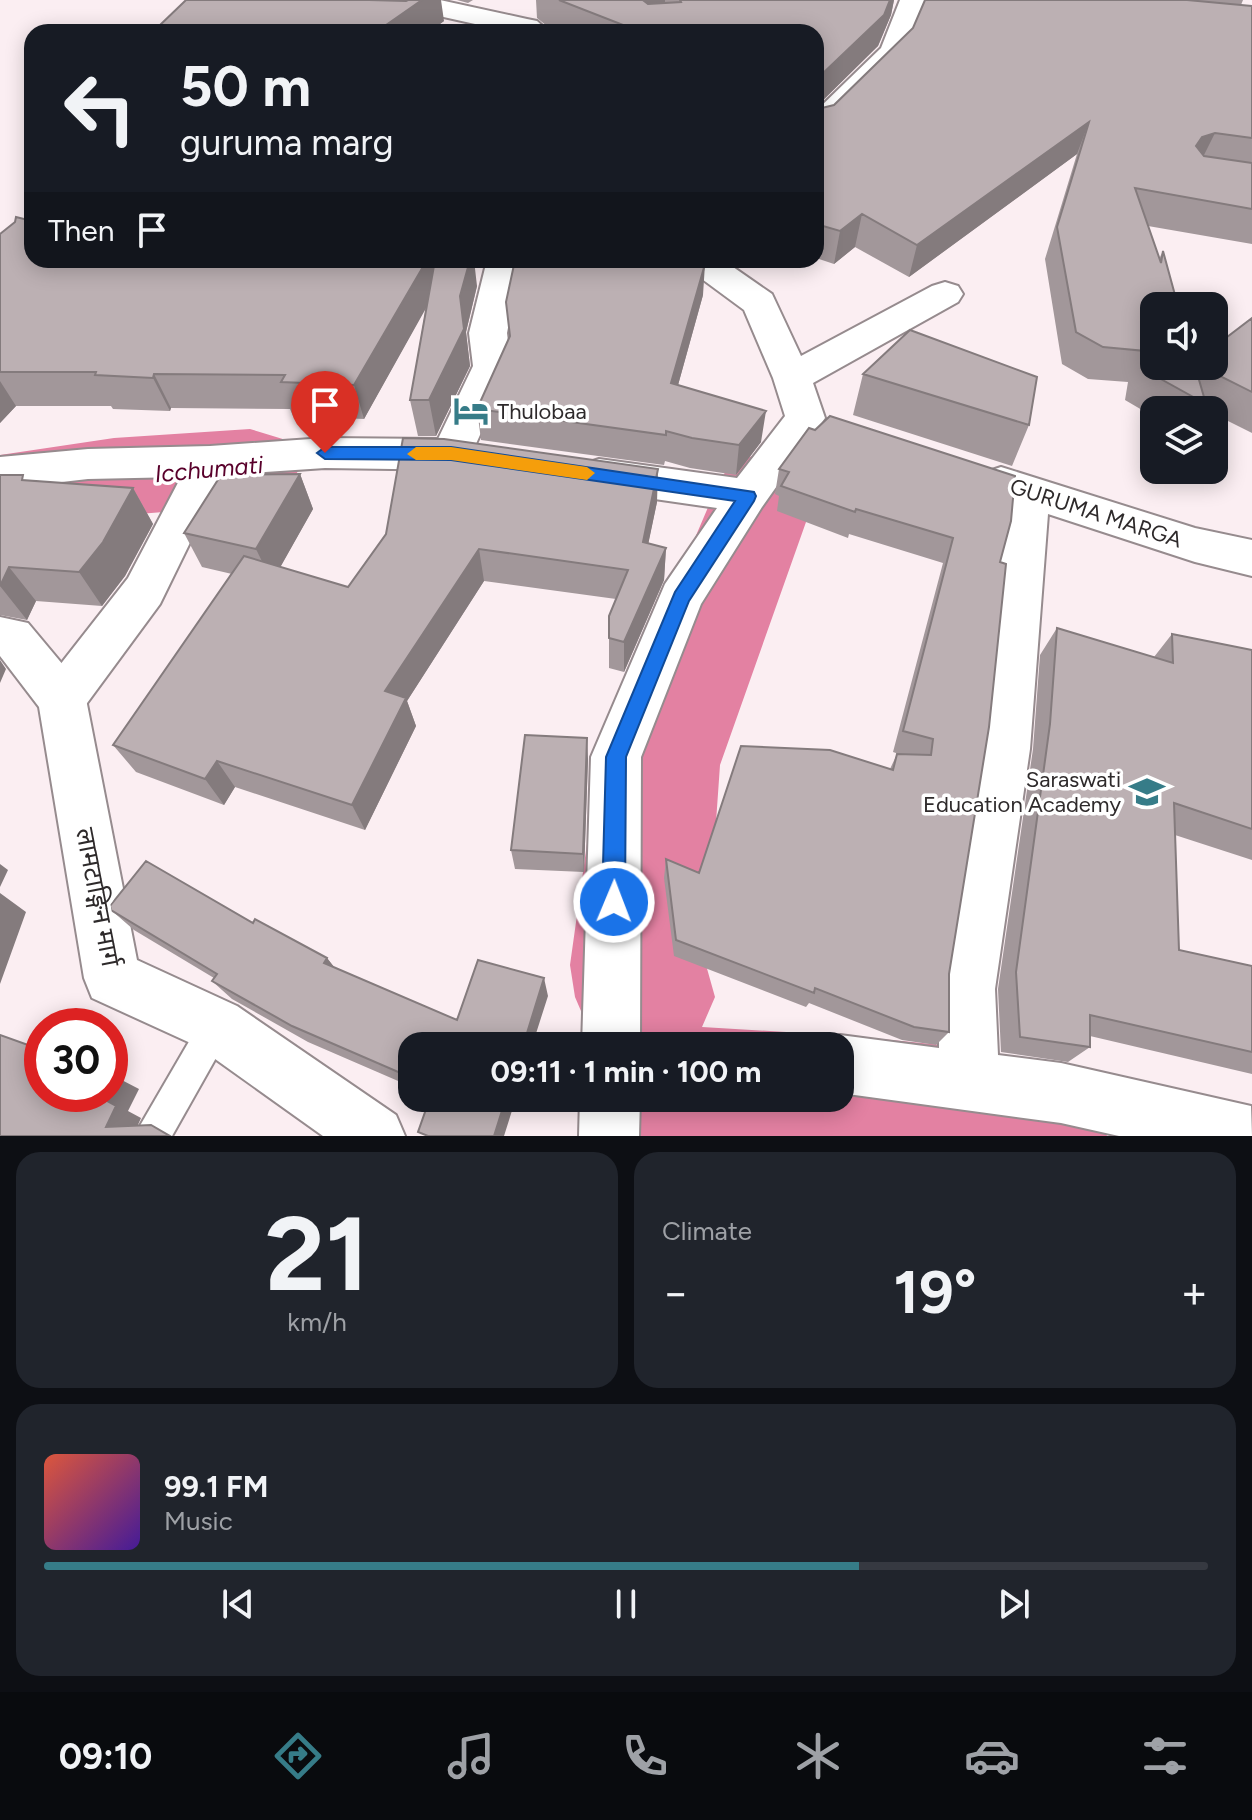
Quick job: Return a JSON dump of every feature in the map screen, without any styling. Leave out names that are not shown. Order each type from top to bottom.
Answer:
[{"type":"street","points":[[824,120],[894,51],[914,0]]},
{"type":"street","points":[[405,23],[435,3],[516,24]]},
{"type":"street","points":[[451,454],[492,366],[488,333],[502,268]]},
{"type":"street","points":[[710,268],[759,303],[792,378],[805,418]]},
{"type":"street","points":[[792,378],[945,294]]},
{"type":"street","points":[[805,418],[845,430]]},
{"type":"street","points":[[611,1032],[616,757],[681,597],[747,496],[805,418]]},
{"type":"street","points":[[0,473],[88,464],[210,461],[325,453],[451,454],[498,460]]},
{"type":"street","points":[[62,699],[144,591],[210,461]]},
{"type":"street","points":[[560,469],[747,496]]},
{"type":"street","name":"GURUMA MARGA","points":[[971,472],[1029,494],[1195,545],[1252,558]]},
{"type":"street","points":[[969,1079],[967,989],[1005,749],[1029,494]]},
{"type":"street","name":"लामटाङ्गिन मार्ग","points":[[0,636],[12,637],[62,699],[112,978],[217,1026],[375,1136]]},
{"type":"street","points":[[854,1066],[1061,1093],[1251,1136]]},
{"type":"street","points":[[609,1136],[610,1112]]},
{"type":"lane","points":[[152,1136],[217,1026]]},
{"type":"building","points":[[186,0],[422,0],[388,24],[161,24]]},
{"type":"building","points":[[559,0],[645,0],[648,4],[680,0],[890,0],[884,15],[824,72],[824,24],[621,24]]},
{"type":"building","points":[[925,0],[1187,0],[1252,6],[1252,138],[1215,133],[1202,137],[1196,146],[1204,156],[1252,163],[1252,209],[1135,188],[1161,263],[1163,251],[1174,292],[1140,292],[1140,351],[1103,347],[1076,332],[1057,227],[1089,122],[917,245],[862,214],[840,231],[824,226],[824,108],[834,105],[913,28]]},
{"type":"building","points":[[16,217],[24,219],[24,268],[422,268],[354,385],[281,382],[285,375],[154,374],[153,378],[95,375],[96,372],[0,372],[0,234],[15,222]]},
{"type":"building","points":[[434,268],[468,268],[460,296],[464,329],[429,400],[410,400]]},
{"type":"building","points":[[513,268],[704,268],[671,383],[766,411],[739,445],[666,431],[666,435],[477,409],[510,336],[506,302]]},
{"type":"building","points":[[1252,318],[1252,392],[1228,380],[1228,336]]},
{"type":"building","points":[[910,330],[1037,377],[1029,425],[863,374]]},
{"type":"building","points":[[1163,380],[1199,380],[1204,396],[1192,396]]},
{"type":"building","points":[[830,416],[1015,476],[1011,521],[1000,562],[1006,564],[989,727],[949,974],[949,1032],[914,1027],[815,988],[814,993],[676,940],[666,859],[699,873],[741,746],[830,750],[893,770],[897,754],[931,755],[933,739],[903,731],[953,538],[856,509],[855,512],[781,486],[789,472],[779,469],[809,428],[815,430]]},
{"type":"building","points":[[403,438],[444,439],[658,469],[643,542],[666,548],[624,642],[609,638],[609,616],[628,570],[479,549],[385,691],[406,698],[352,805],[217,761],[205,779],[113,745],[244,556],[348,587],[386,534]]},
{"type":"building","points":[[300,474],[256,549],[184,533],[221,475]]},
{"type":"building","points":[[0,475],[23,475],[22,480],[133,488],[103,542],[79,572],[9,567],[0,586]]},
{"type":"building","points":[[1057,628],[1173,663],[1172,634],[1252,650],[1252,829],[1174,803],[1179,950],[1252,966],[1252,1052],[1090,1015],[1090,1047],[1020,1037],[1016,972],[1050,724]]},
{"type":"building","points":[[525,735],[587,738],[583,854],[511,850]]},
{"type":"building","points":[[146,861],[253,923],[255,919],[327,958],[324,963],[457,1020],[478,960],[544,978],[527,1032],[398,1032],[398,1072],[292,1026],[212,981],[217,974],[111,910],[110,906]]},
{"type":"building","points":[[0,1035],[24,1044],[24,1112],[113,1112],[106,1127],[151,1125],[170,1136],[0,1136]]},
{"type":"building","points":[[425,1112],[502,1112],[494,1136],[428,1136],[418,1132]]},
{"type":"waterway","name":"Icchumati","points":[[0,494],[114,477],[250,467]]},
{"type":"waterway","name":"Icchumati","points":[[645,997],[638,965],[659,765],[766,491]]},
{"type":"waterway","name":"Icchumati","points":[[854,1110],[942,1119],[1032,1136]]},
{"type":"slow traffic","points":[[416,454],[451,454],[587,473]]},
{"type":"place","name":"Thulobaa","points":[[471,411]]},
{"type":"place","name":"Saraswati Education Academy","points":[[1147,792]]},
{"type":"route","points":[[325,453],[451,454],[747,496],[681,597],[616,757],[614,902]]}]
